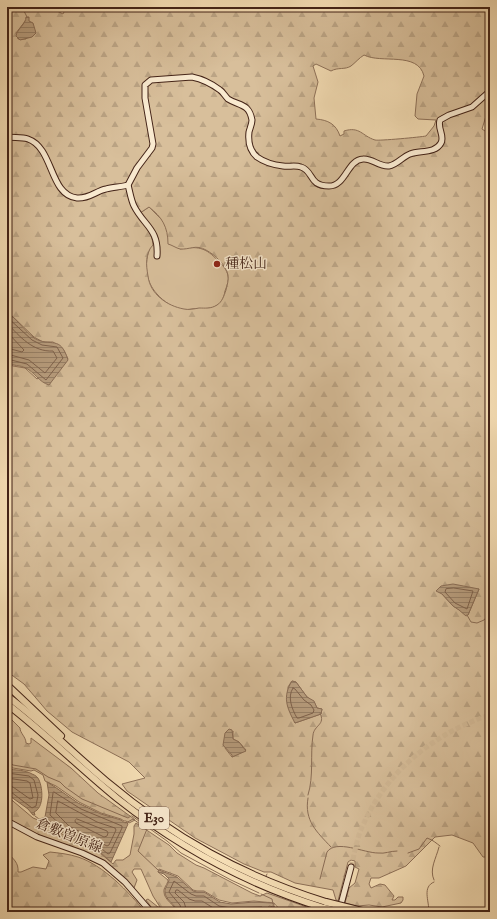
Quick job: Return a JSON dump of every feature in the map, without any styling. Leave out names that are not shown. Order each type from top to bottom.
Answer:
[{"type":"highway","points":[[7,685],[60,735],[70,748]]},
{"type":"highway","name":"E30","points":[[7,696],[134,803],[186,840],[254,876],[340,912]]},
{"type":"highway","name":"E30","points":[[7,704],[118,798],[162,832],[204,858],[229,871],[275,891],[325,905],[366,912]]},
{"type":"street","points":[[157,256],[157,244],[152,230],[134,205],[128,185],[137,168],[152,148],[153,144],[145,94],[145,85],[149,81],[192,77],[198,78],[212,85],[220,90],[228,99],[240,103],[248,110],[252,120],[249,143],[256,156],[265,162],[275,165],[301,167],[307,170],[315,183],[331,186],[336,185],[343,179],[358,160],[367,159],[382,165],[391,166],[409,154],[433,150],[439,146],[443,138],[439,124],[440,120],[449,115],[472,107],[490,91]]},
{"type":"street","points":[[7,137],[27,138],[36,144],[45,156],[60,188],[65,194],[70,196],[85,198],[105,189],[128,185]]},
{"type":"street","name":"倉敷曽原線","points":[[7,821],[37,837],[82,852],[103,863],[125,882],[151,912]]},
{"type":"street","points":[[340,912],[351,867]]},
{"type":"green space","points":[[7,7],[52,7],[63,14],[65,10],[60,7],[490,7],[490,27],[487,29],[490,29],[490,110],[486,116],[482,129],[485,131],[490,129],[490,786],[486,801],[490,819],[490,857],[483,857],[473,843],[452,835],[435,837],[406,866],[379,878],[371,878],[369,884],[371,888],[380,884],[385,885],[394,896],[392,900],[395,900],[398,897],[403,897],[401,903],[382,907],[369,905],[357,906],[345,903],[349,888],[355,883],[359,869],[355,867],[355,861],[351,860],[348,862],[338,901],[336,900],[333,890],[295,883],[271,872],[264,872],[244,864],[195,838],[127,791],[122,784],[145,778],[129,762],[72,732],[47,711],[24,684],[9,673],[7,668],[7,363],[13,366],[25,368],[37,379],[68,359],[63,349],[53,342],[43,342],[34,337],[7,313]],"holes":[[[26,20],[29,21],[26,39],[18,39],[16,33]],[[364,55],[380,59],[407,61],[414,63],[420,68],[424,76],[417,94],[415,116],[418,119],[436,120],[434,126],[426,136],[375,140],[361,132],[354,130],[344,131],[344,134],[340,136],[336,128],[331,123],[316,119],[314,98],[318,82],[313,66],[316,64],[331,71],[349,67]],[[149,207],[161,219],[167,232],[168,244],[180,249],[199,247],[206,250],[220,261],[227,271],[228,279],[226,290],[222,301],[219,304],[210,308],[186,309],[171,305],[156,294],[149,282],[147,268],[147,255],[153,245],[148,228],[137,215]],[[479,589],[468,615],[453,606],[442,594]],[[292,681],[296,682],[307,697],[314,702],[317,708],[322,709],[321,714],[295,723],[288,706],[288,687]],[[233,731],[233,739],[239,742],[246,750],[232,757],[225,748]]]},
{"type":"green space","points":[[149,207],[164,222],[168,234],[180,249],[196,248],[205,250],[214,256],[223,266],[228,276],[228,283],[223,298],[218,305],[207,308],[182,310],[166,302],[153,289],[148,278],[146,266],[150,248],[137,215]]},
{"type":"green space","points":[[7,709],[12,713],[10,718],[20,728],[26,743],[31,743],[31,738],[71,768],[98,793],[135,820],[129,823],[101,813],[79,802],[56,786],[45,781],[43,775],[34,770],[31,771],[7,767]]},
{"type":"green space","points":[[7,796],[33,818],[38,820],[48,820],[62,834],[100,853],[113,864],[116,860],[123,860],[130,855],[134,826],[136,823],[196,865],[252,893],[260,896],[267,893],[321,912],[296,913],[283,910],[274,903],[254,901],[232,903],[219,900],[204,891],[193,890],[178,876],[159,869],[158,872],[168,880],[164,889],[164,895],[177,912],[155,912],[146,900],[148,899],[160,907],[153,896],[141,869],[134,869],[132,872],[137,880],[134,888],[109,865],[95,856],[31,832],[7,819]]},
{"type":"green space","points":[[50,852],[75,856],[97,866],[115,880],[145,912],[7,912],[7,853],[17,863],[18,872],[21,872],[33,867],[46,869],[49,861],[43,855]]},
{"type":"water","points":[[26,17],[29,17],[29,21],[33,23],[36,33],[32,37],[20,40],[16,36],[25,22]]},
{"type":"water","points":[[7,313],[11,315],[34,338],[40,341],[58,344],[65,352],[68,360],[49,385],[42,382],[26,368],[7,363]]},
{"type":"water","points":[[453,584],[479,589],[468,615],[466,616],[453,606],[442,594],[436,591],[441,586]]},
{"type":"water","points":[[292,681],[296,682],[307,697],[314,701],[317,708],[322,709],[321,714],[295,723],[288,707],[286,697]]},
{"type":"water","points":[[229,729],[232,730],[233,739],[239,742],[246,751],[232,757],[223,745],[225,733]]},
{"type":"water","points":[[7,769],[27,772],[39,779],[42,798],[40,807],[34,812],[35,815],[7,794]]},
{"type":"water","points":[[47,782],[78,803],[101,814],[121,820],[128,824],[111,862],[100,852],[63,833],[45,817],[49,795]]},
{"type":"water","points":[[159,870],[177,877],[193,891],[204,892],[220,902],[231,904],[254,902],[272,903],[274,904],[274,907],[269,906],[268,912],[178,912],[165,895],[165,889],[169,879],[164,874],[158,872]]},
{"type":"waterway","points":[[22,7],[27,17]]},
{"type":"waterway","points":[[467,615],[471,622],[477,623],[484,620],[490,613]]},
{"type":"waterway","points":[[308,795],[311,780],[313,735],[315,729],[322,720],[320,713]]},
{"type":"waterway","points":[[7,757],[9,762],[13,765],[36,769],[48,777],[60,782],[82,799],[128,818],[131,816]]},
{"type":"waterway","points":[[308,798],[307,806],[310,820],[313,826],[331,847]]},
{"type":"waterway","points":[[35,816],[39,819],[47,817]]},
{"type":"waterway","points":[[132,816],[181,853],[231,880],[259,893]]},
{"type":"waterway","points":[[126,823],[133,819],[147,829],[138,851],[158,870]]},
{"type":"waterway","points":[[408,853],[419,849],[427,838],[440,846]]},
{"type":"waterway","points":[[320,879],[327,852],[331,848],[343,847],[381,853],[397,851]]},
{"type":"waterway","points":[[434,880],[432,872],[439,847]]},
{"type":"waterway","points":[[265,878],[267,874]]},
{"type":"waterway","points":[[429,912],[427,891],[430,884],[434,882]]},
{"type":"waterway","points":[[261,894],[272,899],[273,904]]},
{"type":"waterway","points":[[273,906],[284,912]]},
{"type":"tunnel","points":[[351,867],[358,839],[364,823],[374,804],[400,770],[432,743],[470,722],[490,715]]},
{"type":"place","name":"種松山","points":[[217,264]]}]
